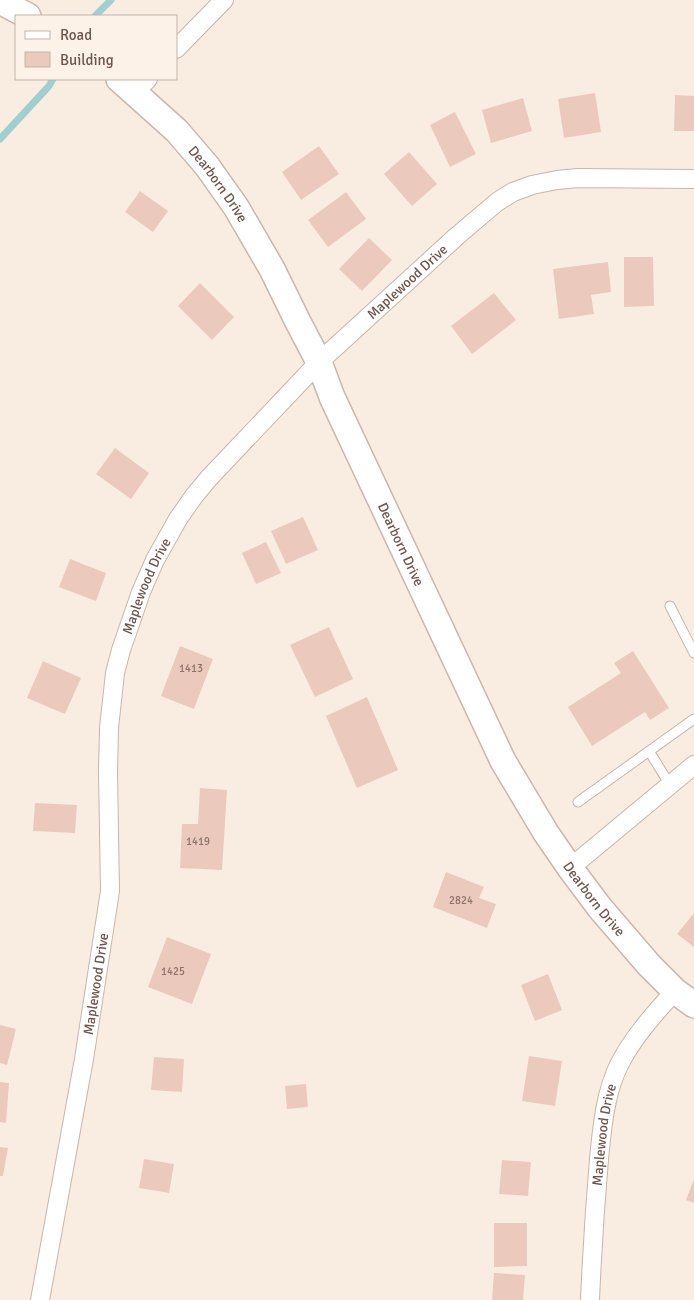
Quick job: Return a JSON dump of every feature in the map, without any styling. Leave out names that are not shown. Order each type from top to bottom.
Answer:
[{"type":"street","points":[[178,47],[224,0]]},
{"type":"street","points":[[0,1],[26,15]]},
{"type":"street","name":"Dearborn Drive","points":[[134,83],[207,166],[236,207],[272,269],[319,362],[332,397],[504,761],[546,833],[600,908],[649,965],[685,998]]},
{"type":"street","name":"Maplewood Drive","points":[[40,1300],[84,1059],[110,891],[109,728],[115,672],[144,584],[178,519],[209,478],[319,362],[497,202],[513,192],[557,180],[578,178],[694,179]]},
{"type":"street","points":[[570,868],[694,765]]},
{"type":"street","name":"Maplewood Drive","points":[[590,1300],[594,1212],[603,1124],[610,1089],[619,1064],[643,1026],[685,998]]},
{"type":"lane","points":[[670,606],[694,654]]},
{"type":"lane","points":[[578,802],[694,719]]},
{"type":"lane","points":[[649,751],[670,785]]},
{"type":"building","points":[[595,93],[601,132],[564,138],[558,99]]},
{"type":"building","points":[[675,95],[694,96],[694,131],[674,131]]},
{"type":"building","points":[[523,98],[532,131],[491,143],[482,110]]},
{"type":"building","points":[[455,112],[476,154],[450,167],[430,125]]},
{"type":"building","points":[[319,146],[339,174],[301,200],[282,172]]},
{"type":"building","points":[[409,152],[437,184],[412,206],[384,174]]},
{"type":"building","points":[[140,191],[168,211],[153,232],[125,212]]},
{"type":"building","points":[[346,192],[366,219],[328,247],[308,220]]},
{"type":"building","points":[[369,238],[392,260],[362,291],[339,269]]},
{"type":"building","points":[[624,257],[653,257],[654,306],[624,307]]},
{"type":"building","points":[[608,262],[611,292],[591,295],[594,314],[559,319],[553,269]]},
{"type":"building","points":[[200,283],[234,317],[212,340],[178,306]]},
{"type":"building","points":[[494,293],[516,320],[472,354],[451,326]]},
{"type":"building","points":[[115,448],[149,473],[131,499],[96,474]]},
{"type":"building","points":[[303,517],[318,550],[286,564],[271,531]]},
{"type":"building","points":[[266,542],[281,573],[256,584],[242,553]]},
{"type":"building","points":[[70,559],[106,573],[96,601],[59,587]]},
{"type":"building","points":[[329,627],[353,679],[315,697],[290,645]]},
{"type":"building","points":[[180,646],[213,659],[194,709],[161,696]]},
{"type":"building","points":[[633,651],[669,708],[650,720],[645,712],[592,746],[568,707],[621,673],[614,663]]},
{"type":"building","points":[[43,661],[81,678],[65,714],[27,698]]},
{"type":"building","points":[[367,697],[398,770],[357,788],[326,716]]},
{"type":"building","points":[[200,788],[227,790],[222,870],[180,868],[182,824],[198,824]]},
{"type":"building","points":[[35,803],[77,805],[75,833],[33,831]]},
{"type":"building","points":[[446,872],[484,887],[479,898],[496,904],[487,928],[433,907]]},
{"type":"building","points":[[694,913],[694,947],[677,934]]},
{"type":"building","points":[[167,937],[211,954],[192,1004],[148,987]]},
{"type":"building","points":[[548,974],[562,1010],[535,1021],[521,985]]},
{"type":"building","points":[[0,1025],[16,1029],[7,1065],[0,1063]]},
{"type":"building","points":[[529,1056],[562,1061],[555,1106],[522,1101]]},
{"type":"building","points":[[154,1057],[184,1059],[182,1092],[151,1090]]},
{"type":"building","points":[[0,1082],[9,1083],[6,1123],[0,1122]]},
{"type":"building","points":[[306,1084],[308,1107],[287,1109],[285,1086]]},
{"type":"building","points":[[0,1147],[8,1148],[3,1176],[0,1176]]},
{"type":"building","points":[[144,1159],[174,1164],[169,1193],[139,1188]]},
{"type":"building","points":[[502,1160],[531,1162],[528,1196],[499,1194]]},
{"type":"building","points":[[694,1179],[694,1203],[686,1200]]},
{"type":"building","points":[[494,1223],[527,1223],[527,1266],[494,1267]]},
{"type":"building","points":[[494,1273],[525,1275],[523,1300],[492,1300]]},
{"type":"waterway","points":[[96,15],[111,0]]},
{"type":"waterway","points":[[0,139],[52,80]]}]
